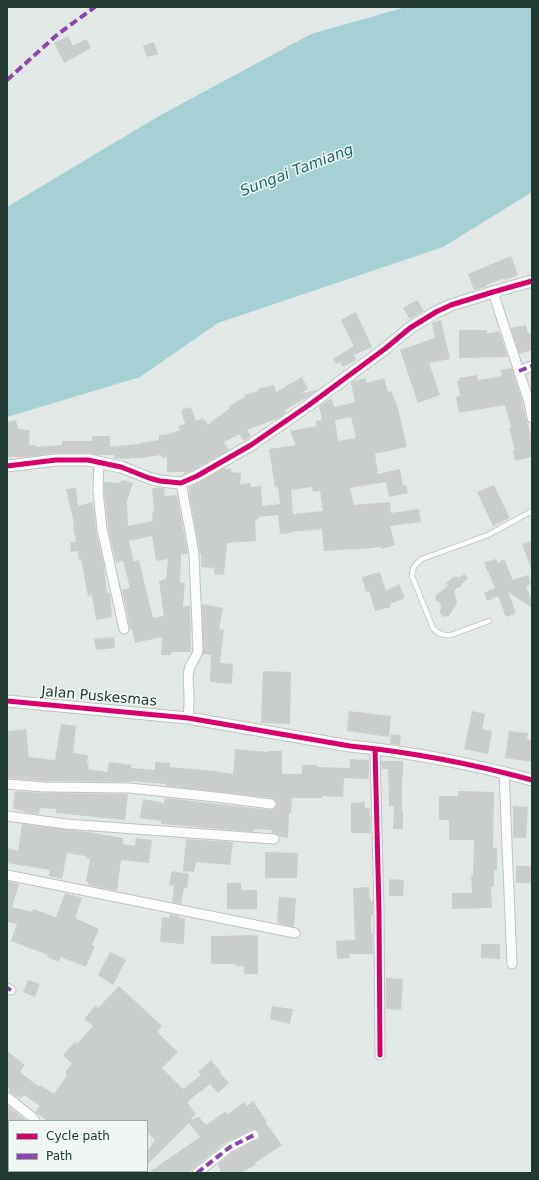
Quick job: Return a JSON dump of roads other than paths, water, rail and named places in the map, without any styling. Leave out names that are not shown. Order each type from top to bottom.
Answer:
[{"type":"street","points":[[7,466],[56,460],[88,460],[121,467],[160,481],[181,482],[210,469],[271,432],[386,348],[404,332],[436,312],[451,305],[532,281]]},
{"type":"street","points":[[493,292],[529,402],[532,418]]},
{"type":"street","points":[[519,371],[532,366]]},
{"type":"street","points":[[99,462],[98,491],[102,529],[124,629]]},
{"type":"street","points":[[181,482],[194,554],[198,646],[197,654],[190,666],[189,671],[188,718]]},
{"type":"street","name":"Jalan Puskesmas","points":[[7,701],[188,718],[350,746],[468,764],[532,780]]},
{"type":"street","points":[[375,749],[379,910],[380,1055]]},
{"type":"street","points":[[504,772],[512,964]]},
{"type":"street","points":[[7,784],[44,787],[129,788],[271,804]]},
{"type":"street","points":[[7,816],[66,824],[274,839]]},
{"type":"street","points":[[7,875],[295,932]]},
{"type":"street","points":[[7,1097],[35,1120]]},
{"type":"street","points":[[197,1173],[230,1147],[254,1135]]},
{"type":"lane","points":[[489,621],[447,636],[436,632],[412,576],[412,570],[415,564],[422,559],[488,535],[532,511]]},
{"type":"water","name":"Sungai Tamiang","points":[[406,7],[532,7],[532,192],[443,247],[218,323],[140,377],[7,417],[7,207],[159,116],[311,34]]}]
